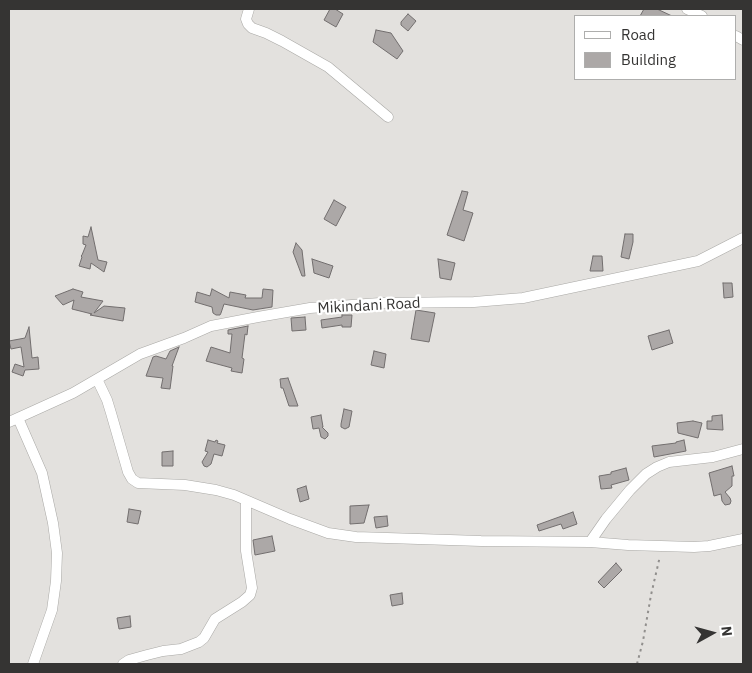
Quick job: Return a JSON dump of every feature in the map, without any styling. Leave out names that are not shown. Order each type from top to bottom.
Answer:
[{"type":"street","points":[[249,9],[246,19],[252,28],[282,41],[328,67],[388,117]]},
{"type":"street","points":[[688,9],[700,15]]},
{"type":"street","name":"Mikindani Road","points":[[13,420],[73,394],[140,354],[211,326],[310,308],[474,302],[523,298],[698,260],[743,238]]},
{"type":"street","points":[[97,379],[109,406],[125,463],[132,479],[138,483],[206,488],[234,496],[328,533],[356,537],[590,542],[694,547],[743,539]]},
{"type":"street","points":[[13,420],[31,446],[42,474],[53,523],[57,553],[52,610],[33,664]]},
{"type":"street","points":[[590,542],[630,490],[656,467],[668,462],[712,457],[743,449]]},
{"type":"street","points":[[123,664],[129,660],[163,651],[181,649],[199,642],[204,638],[215,619],[250,595],[252,588],[246,551],[246,501]]},
{"type":"path","points":[[637,664],[663,546]]},
{"type":"building","points":[[330,9],[335,9],[343,14],[336,27],[324,20]]},
{"type":"building","points":[[644,9],[657,9],[670,15],[641,15]]},
{"type":"building","points":[[408,14],[416,21],[408,31],[401,25],[401,22]]},
{"type":"building","points":[[376,30],[391,33],[403,51],[397,59],[373,42]]},
{"type":"building","points":[[462,191],[468,192],[463,210],[473,213],[464,241],[447,235]]},
{"type":"building","points":[[334,200],[346,207],[336,226],[324,219]]},
{"type":"building","points":[[91,227],[98,260],[107,262],[104,272],[91,263],[90,269],[79,266],[86,245],[83,244],[83,236],[88,237]]},
{"type":"building","points":[[625,234],[633,234],[629,259],[621,257]]},
{"type":"building","points":[[296,243],[302,250],[305,276],[302,276],[293,252]]},
{"type":"building","points":[[593,256],[602,256],[603,271],[590,271]]},
{"type":"building","points":[[312,259],[333,266],[329,278],[314,273]]},
{"type":"building","points":[[438,259],[455,263],[451,280],[440,278]]},
{"type":"building","points":[[723,283],[732,283],[733,297],[724,298]]},
{"type":"building","points":[[73,289],[83,292],[81,297],[103,301],[94,313],[104,306],[125,308],[123,321],[90,315],[92,314],[72,309],[74,300],[63,305],[55,296]]},
{"type":"building","points":[[212,289],[229,298],[230,292],[246,295],[245,298],[262,298],[263,289],[273,290],[272,307],[253,310],[224,304],[220,315],[216,315],[213,313],[212,307],[195,302],[197,292],[210,296]]},
{"type":"building","points":[[416,310],[435,313],[429,342],[411,339]]},
{"type":"building","points":[[342,315],[352,315],[351,327],[342,327],[342,325],[322,328],[321,320],[342,317]]},
{"type":"building","points":[[305,317],[306,330],[292,331],[291,318]]},
{"type":"building","points":[[248,326],[247,335],[245,334],[242,373],[231,371],[232,368],[206,361],[211,347],[230,353],[232,334],[228,334],[228,330]]},
{"type":"building","points":[[29,327],[32,358],[38,357],[39,369],[25,370],[23,376],[12,372],[15,364],[24,367],[21,347],[11,349],[9,341],[25,338]]},
{"type":"building","points":[[669,330],[673,343],[652,350],[648,336]]},
{"type":"building","points":[[179,347],[172,366],[170,389],[161,388],[163,378],[146,376],[153,357],[166,359],[170,351]]},
{"type":"building","points":[[374,351],[386,354],[384,368],[371,365]]},
{"type":"building","points":[[288,378],[298,406],[289,406],[283,388],[281,388],[280,379]]},
{"type":"building","points":[[344,409],[352,411],[349,427],[345,429],[341,427]]},
{"type":"building","points":[[321,415],[322,427],[328,433],[325,439],[321,437],[319,428],[313,429],[311,417]]},
{"type":"building","points":[[722,415],[723,430],[707,429],[707,421],[712,421],[712,416]]},
{"type":"building","points":[[693,421],[702,423],[698,438],[678,433],[677,423]]},
{"type":"building","points":[[208,440],[215,442],[216,440],[218,441],[217,443],[225,445],[222,456],[214,454],[211,464],[207,467],[202,462],[208,452],[205,451]]},
{"type":"building","points":[[684,440],[686,451],[654,457],[652,446]]},
{"type":"building","points":[[173,451],[173,466],[162,466],[162,452]]},
{"type":"building","points":[[732,466],[734,476],[732,476],[732,486],[725,492],[731,501],[730,504],[725,505],[721,494],[714,496],[709,473]]},
{"type":"building","points":[[626,468],[629,480],[611,485],[612,488],[601,489],[599,476]]},
{"type":"building","points":[[306,486],[309,499],[300,502],[297,489]]},
{"type":"building","points":[[369,505],[364,523],[350,524],[350,506]]},
{"type":"building","points":[[129,509],[141,511],[138,524],[127,522]]},
{"type":"building","points":[[573,512],[577,524],[563,529],[561,524],[539,531],[537,525]]},
{"type":"building","points":[[387,516],[388,526],[376,528],[374,517]]},
{"type":"building","points":[[272,536],[275,551],[255,555],[253,540]]},
{"type":"building","points":[[616,563],[622,570],[604,588],[598,582]]},
{"type":"building","points":[[402,593],[403,604],[392,606],[390,595]]},
{"type":"building","points":[[130,616],[131,627],[119,629],[117,618]]}]
